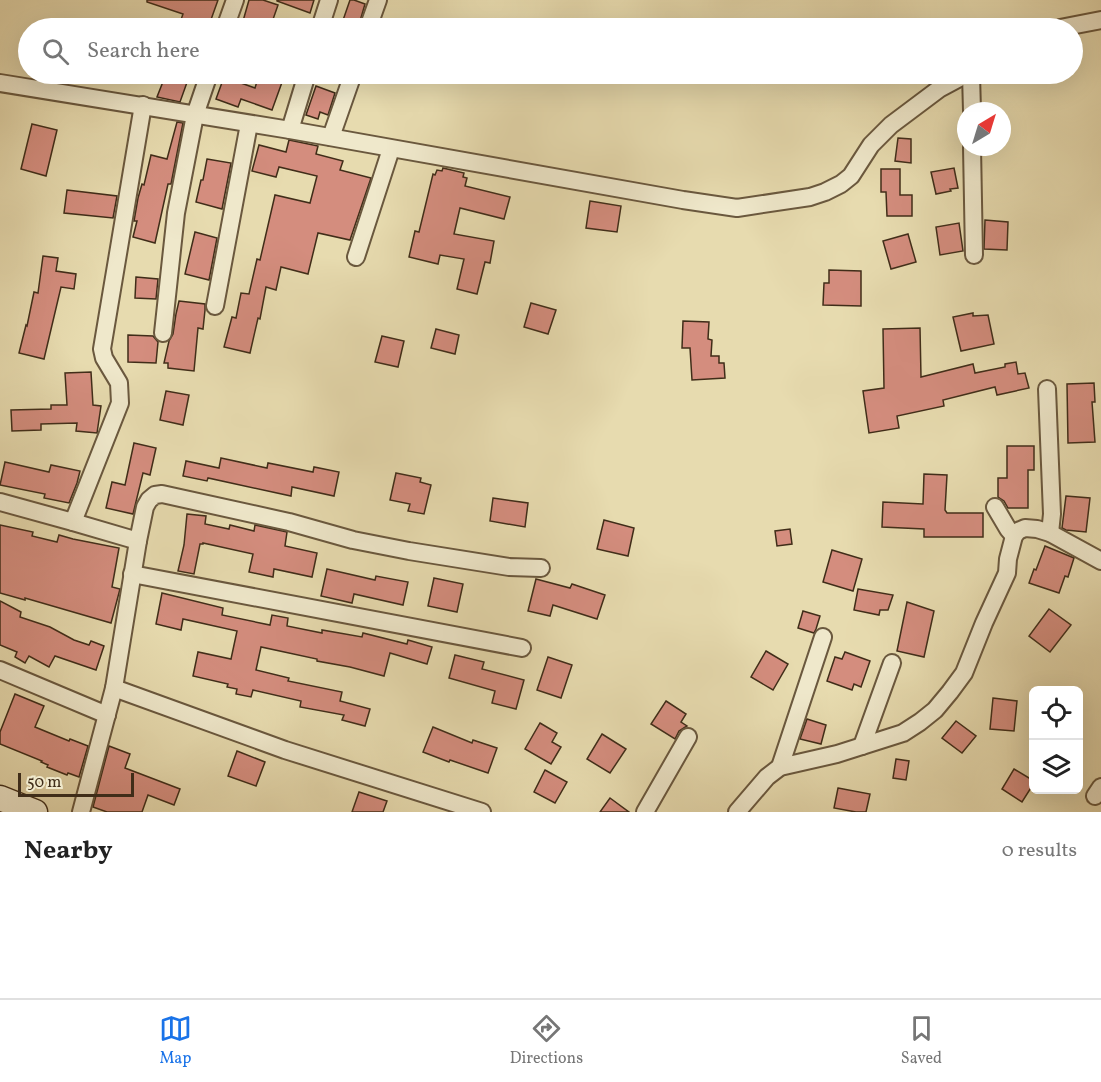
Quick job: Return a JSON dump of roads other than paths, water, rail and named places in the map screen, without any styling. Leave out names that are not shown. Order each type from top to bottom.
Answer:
[{"type":"main road","points":[[0,798],[35,812]]},
{"type":"street","points":[[229,18],[235,0]]},
{"type":"street","points":[[323,18],[329,0]]},
{"type":"street","points":[[372,18],[378,0]]},
{"type":"street","points":[[1083,24],[1101,20]]},
{"type":"street","points":[[0,83],[332,137],[736,208],[810,196],[841,184],[851,176],[871,146],[891,125],[948,84]]},
{"type":"street","points":[[163,333],[176,213],[195,115],[206,84]]},
{"type":"street","points":[[290,130],[304,84]]},
{"type":"street","points":[[332,137],[350,84]]},
{"type":"street","points":[[972,84],[972,102]]},
{"type":"street","points":[[73,522],[120,403],[119,383],[104,358],[102,349],[143,105]]},
{"type":"street","points":[[215,306],[249,124]]},
{"type":"street","points":[[356,257],[391,149]]},
{"type":"street","points":[[972,156],[974,255]]},
{"type":"street","points":[[1047,389],[1052,514],[1050,533]]},
{"type":"street","points":[[81,812],[114,688],[145,507],[155,495],[162,494],[279,519],[353,540],[499,565],[541,568]]},
{"type":"street","points":[[0,502],[138,541]]},
{"type":"street","points":[[994,507],[1014,536]]},
{"type":"street","points":[[737,812],[767,777],[780,767],[837,754],[903,733],[934,710],[964,673],[1007,573],[1014,536],[1018,531],[1025,528],[1050,533],[1101,561]]},
{"type":"street","points":[[132,574],[522,648]]},
{"type":"street","points":[[780,767],[822,637]]},
{"type":"street","points":[[862,746],[892,663]]},
{"type":"street","points":[[0,670],[107,715]]},
{"type":"street","points":[[114,688],[285,750],[482,812]]},
{"type":"street","points":[[645,812],[688,737]]}]
